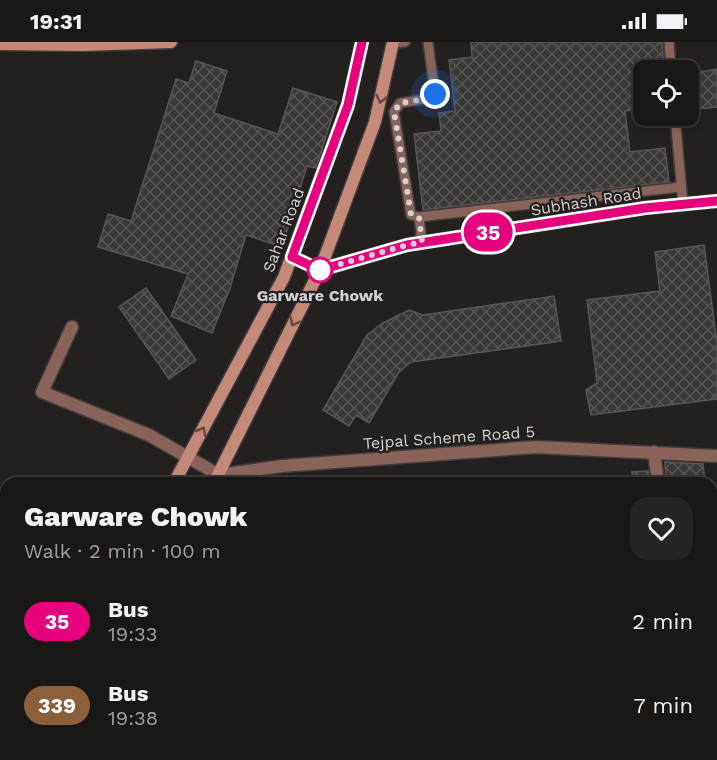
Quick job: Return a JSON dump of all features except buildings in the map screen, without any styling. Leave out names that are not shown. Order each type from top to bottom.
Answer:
[{"type":"main road","points":[[0,44],[171,42]]},
{"type":"main road","name":"Sahar Road","points":[[177,477],[284,277],[348,105],[362,42]]},
{"type":"main road","points":[[217,477],[320,270],[375,122],[397,42]]},
{"type":"main road","name":"Subhash Road","points":[[320,270],[422,242],[717,201]]},
{"type":"main road","points":[[292,257],[320,270]]},
{"type":"street","points":[[72,327],[42,392],[149,435],[188,457],[213,477]]},
{"type":"street","name":"Tejpal Scheme Road 5","points":[[226,477],[282,466],[536,447],[717,456]]},
{"type":"street","points":[[654,452],[657,477]]},
{"type":"lane","points":[[428,42],[435,94],[431,98],[400,103],[394,112],[411,214],[419,217],[681,187]]},
{"type":"lane","points":[[669,42],[670,60]]},
{"type":"lane","points":[[676,126],[683,204]]},
{"type":"lane","points":[[419,217],[422,242]]},
{"type":"bus line","name":"35","points":[[362,42],[348,105],[292,257],[320,270],[407,245],[645,208],[717,201]]},
{"type":"place","name":"Garware Chowk","points":[[320,270]]},
{"type":"route","points":[[320,270],[422,242],[419,217],[411,214],[394,112],[400,103],[431,98],[435,94]]}]
